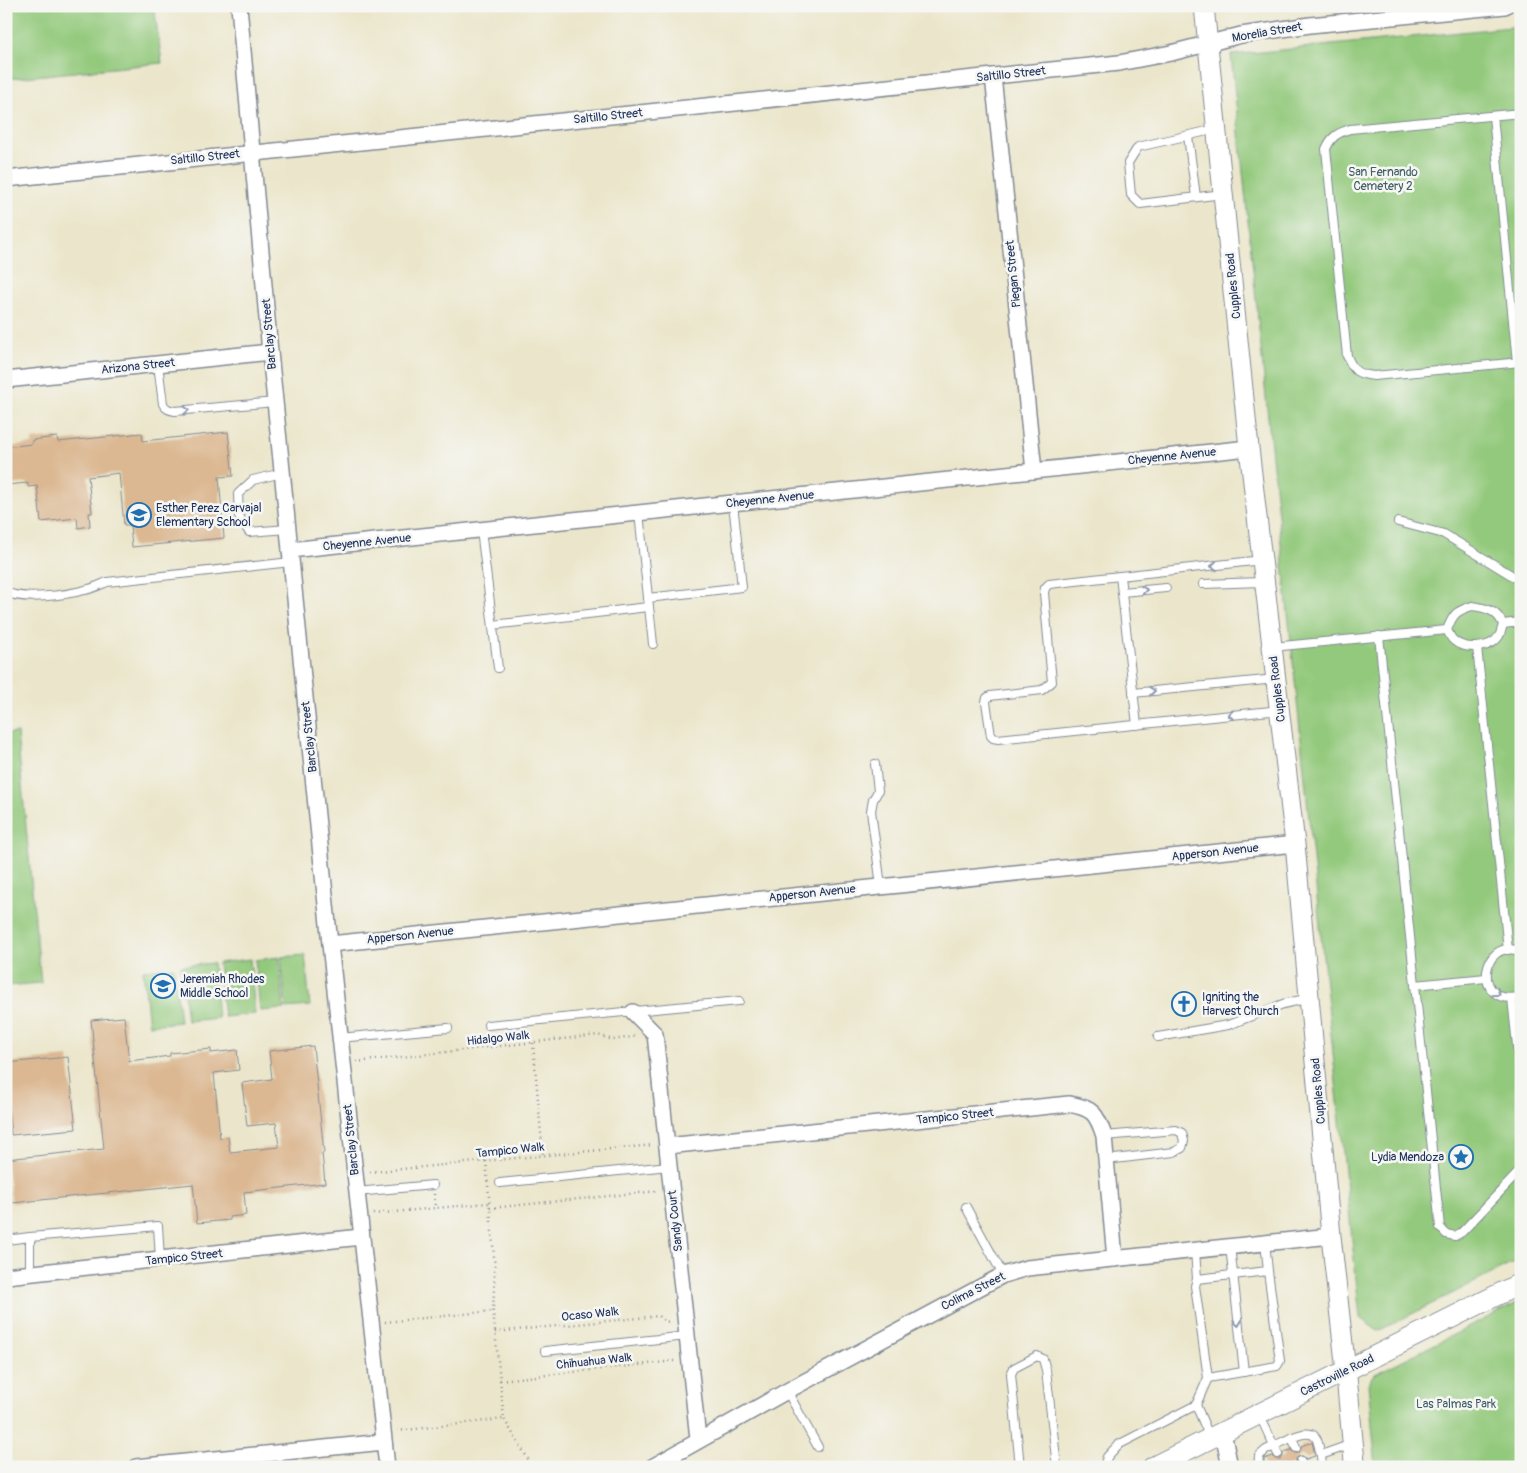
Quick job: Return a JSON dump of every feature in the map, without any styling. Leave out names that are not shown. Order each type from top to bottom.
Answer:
[{"type":"main road","name":"Castroville Road","points":[[1153,1467],[1521,1283]]},
{"type":"main road","points":[[1346,1372],[1355,1467]]},
{"type":"street","name":"Barclay Street","points":[[239,6],[270,352],[339,1038],[387,1467]]},
{"type":"street","name":"Cupples Road","points":[[1204,6],[1249,448],[1295,844],[1331,1236],[1346,1372]]},
{"type":"street","name":"Morelia Street","points":[[1208,44],[1241,35],[1412,10],[1506,6]]},
{"type":"street","name":"Saltillo Street","points":[[6,179],[1119,63],[1208,44]]},
{"type":"street","name":"Piegan Street","points":[[993,76],[1034,471]]},
{"type":"street","name":"Arizona Street","points":[[6,380],[270,352]]},
{"type":"street","name":"Cheyenne Avenue","points":[[291,556],[482,530],[1249,448]]},
{"type":"street","name":"Apperson Avenue","points":[[330,944],[1295,844]]},
{"type":"street","points":[[633,1012],[655,1034]]},
{"type":"street","name":"Sandy Court","points":[[655,1034],[698,1440]]},
{"type":"street","name":"Tampico Street","points":[[667,1145],[1069,1104],[1087,1108],[1098,1118],[1104,1136],[1116,1259]]},
{"type":"street","name":"Colima Street","points":[[652,1467],[787,1391],[1003,1274],[1027,1268],[1331,1236]]},
{"type":"street","name":"Tampico Street","points":[[6,1276],[362,1238]]},
{"type":"street","points":[[1216,1435],[1230,1467]]},
{"type":"street","points":[[136,1467],[384,1437]]},
{"type":"lane","points":[[1493,116],[1519,362],[1374,376],[1360,374],[1351,367],[1347,356],[1326,149],[1330,139],[1338,133],[1350,129],[1493,116],[1521,114]]},
{"type":"lane","points":[[1216,129],[1138,147],[1128,163],[1131,195],[1140,204],[1223,194]]},
{"type":"lane","points":[[1188,136],[1196,197]]},
{"type":"lane","points":[[158,364],[163,404],[169,410],[275,402]]},
{"type":"lane","points":[[282,473],[253,480],[238,494],[239,516],[249,532],[288,529]]},
{"type":"lane","points":[[648,598],[742,587],[733,503]]},
{"type":"lane","points":[[639,513],[653,644]]},
{"type":"lane","points":[[1398,522],[1444,534],[1521,581]]},
{"type":"lane","points":[[482,530],[498,668]]},
{"type":"lane","points":[[6,592],[19,598],[43,596],[86,590],[107,582],[291,556]]},
{"type":"lane","points":[[1262,560],[1049,584],[1045,588],[1044,593],[1052,682],[1042,690],[990,696],[986,702],[991,736],[998,739],[1280,710]]},
{"type":"lane","points":[[1120,576],[1137,725]]},
{"type":"lane","points":[[1203,584],[1265,582]]},
{"type":"lane","points":[[1122,592],[1166,588]]},
{"type":"lane","points":[[1472,606],[1486,608],[1498,614],[1503,624],[1500,635],[1492,642],[1477,647],[1462,645],[1451,639],[1447,630],[1452,617],[1461,609],[1472,606]]},
{"type":"lane","points":[[493,625],[648,607]]},
{"type":"lane","points":[[1503,624],[1521,622]]},
{"type":"lane","points":[[1272,647],[1447,630]]},
{"type":"lane","points":[[1379,636],[1440,1227],[1446,1234],[1455,1236],[1462,1232],[1517,1174],[1521,1167]]},
{"type":"lane","points":[[1477,647],[1508,950]]},
{"type":"lane","points":[[1134,693],[1276,679]]},
{"type":"lane","points":[[875,764],[878,791],[873,800],[871,811],[881,886]]},
{"type":"lane","points":[[1521,952],[1508,950],[1493,956],[1486,970],[1489,987],[1495,994],[1503,998],[1517,997],[1521,1083]]},
{"type":"lane","points":[[1415,985],[1486,978]]},
{"type":"lane","points":[[1158,1037],[1228,1025],[1283,1004],[1310,998]]},
{"type":"lane","points":[[488,1025],[739,1001]]},
{"type":"lane","points":[[339,1038],[448,1028]]},
{"type":"lane","points":[[1104,1136],[1176,1130],[1182,1133],[1184,1141],[1182,1148],[1174,1152],[1106,1160]]},
{"type":"lane","points":[[500,1183],[669,1166]]},
{"type":"lane","points":[[356,1192],[433,1185]]},
{"type":"lane","points":[[966,1207],[1003,1274]]},
{"type":"lane","points":[[6,1240],[158,1226],[160,1259]]},
{"type":"lane","points":[[30,1237],[30,1274]]},
{"type":"lane","points":[[1208,1378],[1277,1366],[1280,1361],[1265,1242]]},
{"type":"lane","points":[[1230,1246],[1244,1372]]},
{"type":"lane","points":[[1104,1467],[1107,1457],[1118,1445],[1196,1405],[1208,1378],[1195,1286],[1197,1280],[1195,1250]]},
{"type":"lane","points":[[1197,1280],[1268,1271]]},
{"type":"lane","points":[[545,1351],[687,1336]]},
{"type":"lane","points":[[1020,1467],[1011,1374],[1014,1368],[1037,1356],[1043,1359],[1046,1370],[1057,1467]]},
{"type":"lane","points":[[787,1391],[818,1447]]},
{"type":"lane","points":[[1196,1405],[1216,1435]]},
{"type":"lane","points":[[1259,1414],[1278,1454]]},
{"type":"lane","points":[[1258,1467],[1259,1456],[1266,1450],[1292,1437],[1303,1434],[1312,1434],[1316,1438],[1321,1467]]},
{"type":"lane","points":[[1292,1437],[1296,1448]]},
{"type":"lane","points":[[1320,1455],[1353,1444]]},
{"type":"path","name":"Hidalgo Walk","points":[[342,1063],[598,1035],[613,1040],[655,1034]]},
{"type":"path","points":[[533,1043],[543,1156]]},
{"type":"path","name":"Tampico Walk","points":[[354,1174],[667,1145]]},
{"type":"path","points":[[486,1161],[495,1269],[493,1311],[504,1419],[531,1464],[538,1467]]},
{"type":"path","points":[[490,1208],[672,1189]]},
{"type":"path","points":[[359,1216],[490,1203]]},
{"type":"path","points":[[372,1324],[493,1311]]},
{"type":"path","name":"Ocaso Walk","points":[[495,1332],[659,1316],[666,1322],[685,1318]]},
{"type":"path","name":"Chihuahua Walk","points":[[500,1380],[690,1360]]},
{"type":"path","points":[[384,1437],[504,1419]]},
{"type":"green space","points":[[6,6],[154,6],[162,63],[6,79]]},
{"type":"green space","name":"San Fernando Cemetery 2","points":[[1521,26],[1521,1259],[1378,1331],[1360,1318],[1231,55]]},
{"type":"green space","points":[[17,733],[41,983],[6,986],[6,734]]},
{"type":"green space","points":[[305,955],[310,1006],[286,1008],[281,957]]},
{"type":"green space","points":[[279,957],[284,1009],[260,1011],[255,960]]},
{"type":"green space","points":[[250,959],[255,1014],[224,1017],[218,963]]},
{"type":"green space","points":[[213,963],[218,1018],[187,1021],[181,966]]},
{"type":"green space","points":[[174,967],[180,1022],[149,1025],[143,970]]},
{"type":"green space","name":"Las Palmas Park","points":[[1521,1301],[1521,1467],[1376,1467],[1368,1384],[1373,1375]]},
{"type":"building","points":[[228,432],[233,476],[219,477],[224,538],[132,547],[130,525],[124,525],[119,473],[88,477],[92,513],[89,513],[90,526],[78,528],[77,518],[41,522],[37,486],[28,487],[28,483],[6,485],[6,447],[32,444],[32,440],[57,437],[58,442],[142,433],[143,441]]},
{"type":"building","points":[[124,1017],[129,1061],[170,1056],[170,1053],[211,1049],[211,1053],[237,1050],[239,1070],[214,1073],[220,1138],[228,1137],[230,1152],[279,1147],[276,1123],[247,1126],[242,1083],[272,1079],[269,1051],[313,1046],[324,1153],[322,1153],[325,1183],[244,1192],[246,1215],[230,1217],[230,1220],[197,1223],[193,1184],[12,1203],[6,1159],[104,1149],[91,1020]]},
{"type":"building","points":[[68,1057],[76,1129],[11,1135],[6,1089],[6,1063]]},
{"type":"building","points":[[1312,1442],[1315,1456],[1306,1459],[1303,1456],[1299,1456],[1296,1459],[1296,1463],[1287,1467],[1264,1467],[1264,1459],[1273,1456],[1275,1459],[1280,1459],[1283,1457],[1283,1452],[1291,1450],[1298,1453],[1301,1446]]},
{"type":"place","name":"Esther Perez Carvajal Elementary School","points":[[139,515]]},
{"type":"place","name":"Jeremiah Rhodes Middle School","points":[[163,986]]},
{"type":"place","name":"Igniting the Harvest Church","points":[[1184,1004]]},
{"type":"place","name":"Lydia Mendoza","points":[[1461,1157]]}]
